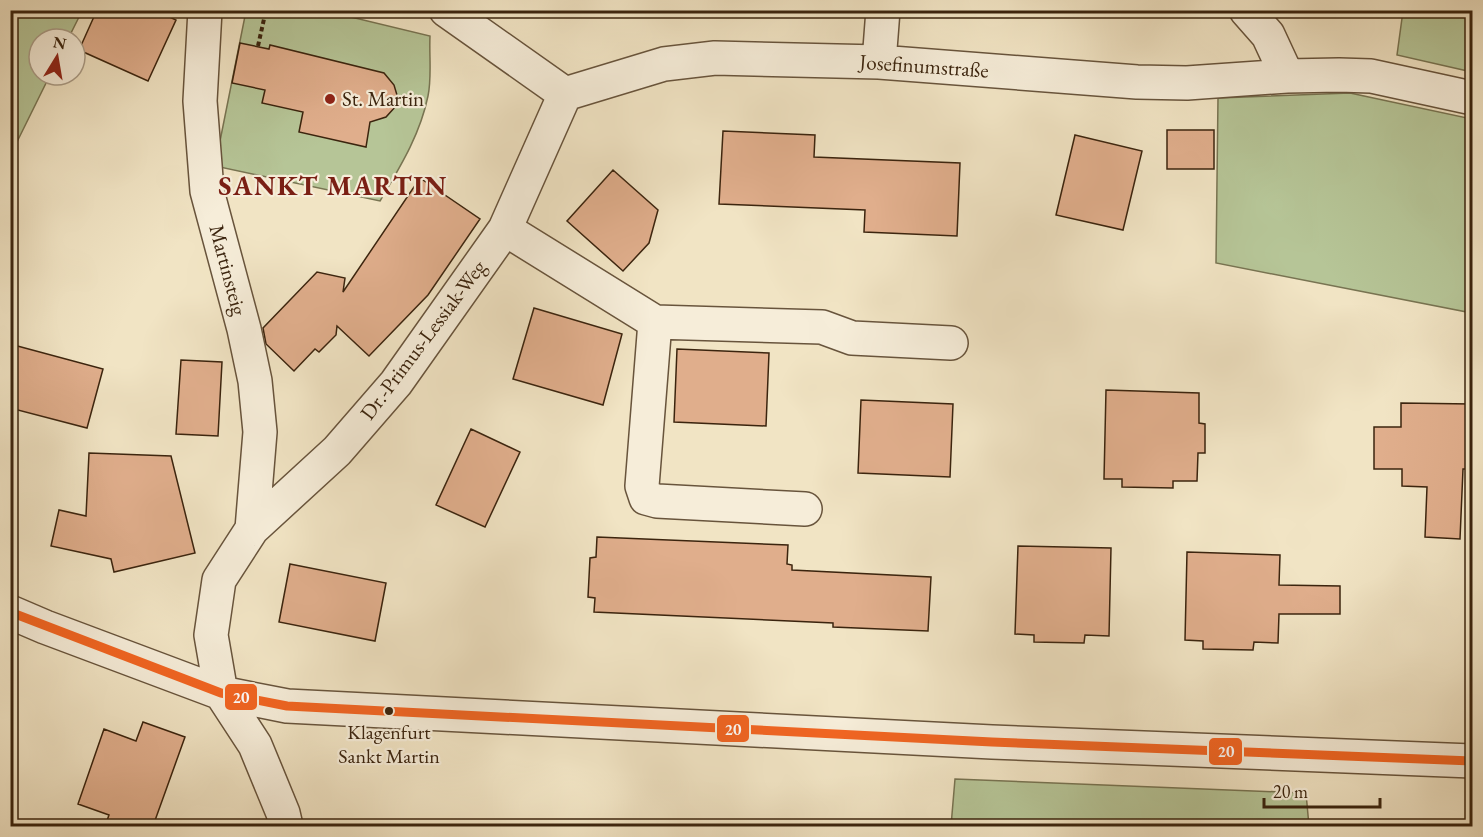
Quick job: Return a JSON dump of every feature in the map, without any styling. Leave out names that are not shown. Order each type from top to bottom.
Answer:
[{"type":"street","name":"Martinsteig","points":[[205,10],[200,101],[207,191],[244,329],[255,381],[260,432],[252,529]]},
{"type":"street","points":[[446,10],[565,94]]},
{"type":"street","points":[[879,62],[883,10]]},
{"type":"street","points":[[1246,10],[1268,35],[1287,76]]},
{"type":"street","name":"Josefinumstraße","points":[[565,94],[664,64],[715,58],[879,62],[1137,82],[1187,83],[1287,76],[1371,76],[1473,98]]},
{"type":"street","name":"Dr.-Primus-Lessiak-Weg","points":[[221,693],[211,635],[219,580],[252,529],[337,451],[396,383],[505,229],[565,94]]},
{"type":"street","points":[[505,229],[655,322],[822,327],[852,338],[951,343]]},
{"type":"street","points":[[655,322],[642,486],[646,498],[657,501],[806,509]]},
{"type":"street","points":[[10,612],[221,693],[287,706],[992,742],[1473,761]]},
{"type":"street","points":[[221,693],[255,745],[283,813],[286,826]]},
{"type":"path","points":[[258,46],[266,10]]},
{"type":"green space","points":[[11,10],[82,11],[74,27],[27,27],[27,87],[44,87],[11,154]]},
{"type":"green space","points":[[246,11],[326,11],[430,36],[430,81],[420,124],[380,201],[215,166]]},
{"type":"green space","points":[[1403,11],[1472,11],[1472,72],[1397,55]]},
{"type":"green space","points":[[1350,93],[1472,119],[1472,313],[1216,263],[1218,98]]},
{"type":"green space","points":[[955,779],[1306,793],[1309,826],[951,826]]},
{"type":"building","points":[[97,10],[155,10],[176,20],[148,81],[87,54],[87,32]]},
{"type":"building","name":"St. Martin","points":[[240,43],[269,49],[270,45],[384,73],[394,85],[397,95],[396,106],[386,117],[370,122],[366,147],[299,132],[303,112],[262,103],[265,90],[232,83]]},
{"type":"building","points":[[1167,130],[1214,130],[1214,169],[1167,169]]},
{"type":"building","points":[[723,131],[815,135],[814,157],[960,163],[957,236],[864,232],[865,210],[719,204]]},
{"type":"building","points":[[1075,135],[1142,151],[1123,230],[1056,215]]},
{"type":"building","points":[[613,170],[658,210],[649,243],[623,271],[567,221]]},
{"type":"building","points":[[420,178],[480,219],[428,295],[369,356],[337,326],[336,335],[319,352],[315,349],[294,371],[266,344],[263,328],[317,272],[345,278],[343,292]]},
{"type":"building","points":[[534,308],[622,334],[603,405],[513,379]]},
{"type":"building","points":[[10,344],[103,369],[87,428],[10,408]]},
{"type":"building","points":[[677,349],[769,353],[766,426],[674,422]]},
{"type":"building","points":[[181,360],[222,362],[218,436],[176,434]]},
{"type":"building","points":[[1106,390],[1199,393],[1199,423],[1205,424],[1205,453],[1198,453],[1197,481],[1173,481],[1173,488],[1122,487],[1122,479],[1104,479]]},
{"type":"building","points":[[861,400],[953,404],[950,477],[858,473]]},
{"type":"building","points":[[1401,403],[1471,404],[1470,469],[1463,469],[1460,539],[1425,537],[1427,487],[1402,486],[1402,469],[1374,469],[1374,427],[1401,427]]},
{"type":"building","points":[[471,429],[520,452],[485,527],[436,505]]},
{"type":"building","points":[[89,453],[171,456],[195,553],[114,572],[111,559],[51,546],[59,510],[86,516]]},
{"type":"building","points":[[597,537],[788,545],[787,564],[792,565],[792,570],[931,577],[928,631],[833,627],[833,623],[594,612],[595,598],[588,597],[590,558],[596,557]]},
{"type":"building","points":[[1018,546],[1111,548],[1109,636],[1085,635],[1084,643],[1034,642],[1034,635],[1015,634]]},
{"type":"building","points":[[1187,552],[1280,555],[1279,585],[1340,586],[1340,614],[1279,614],[1278,643],[1254,642],[1253,650],[1203,649],[1203,641],[1185,640]]},
{"type":"building","points":[[290,564],[386,583],[375,641],[279,622]]},
{"type":"building","points":[[143,722],[185,737],[153,826],[105,826],[109,815],[78,804],[104,729],[136,741]]},
{"type":"transit line","name":"20","points":[[10,612],[221,693],[287,706],[992,742],[1472,761]]},
{"type":"place","name":"St. Martin","points":[[330,99]]},
{"type":"place","name":"Klagenfurt Sankt Martin","points":[[389,711]]},
{"type":"district","name":"SANKT MARTIN","points":[[333,186]]}]
